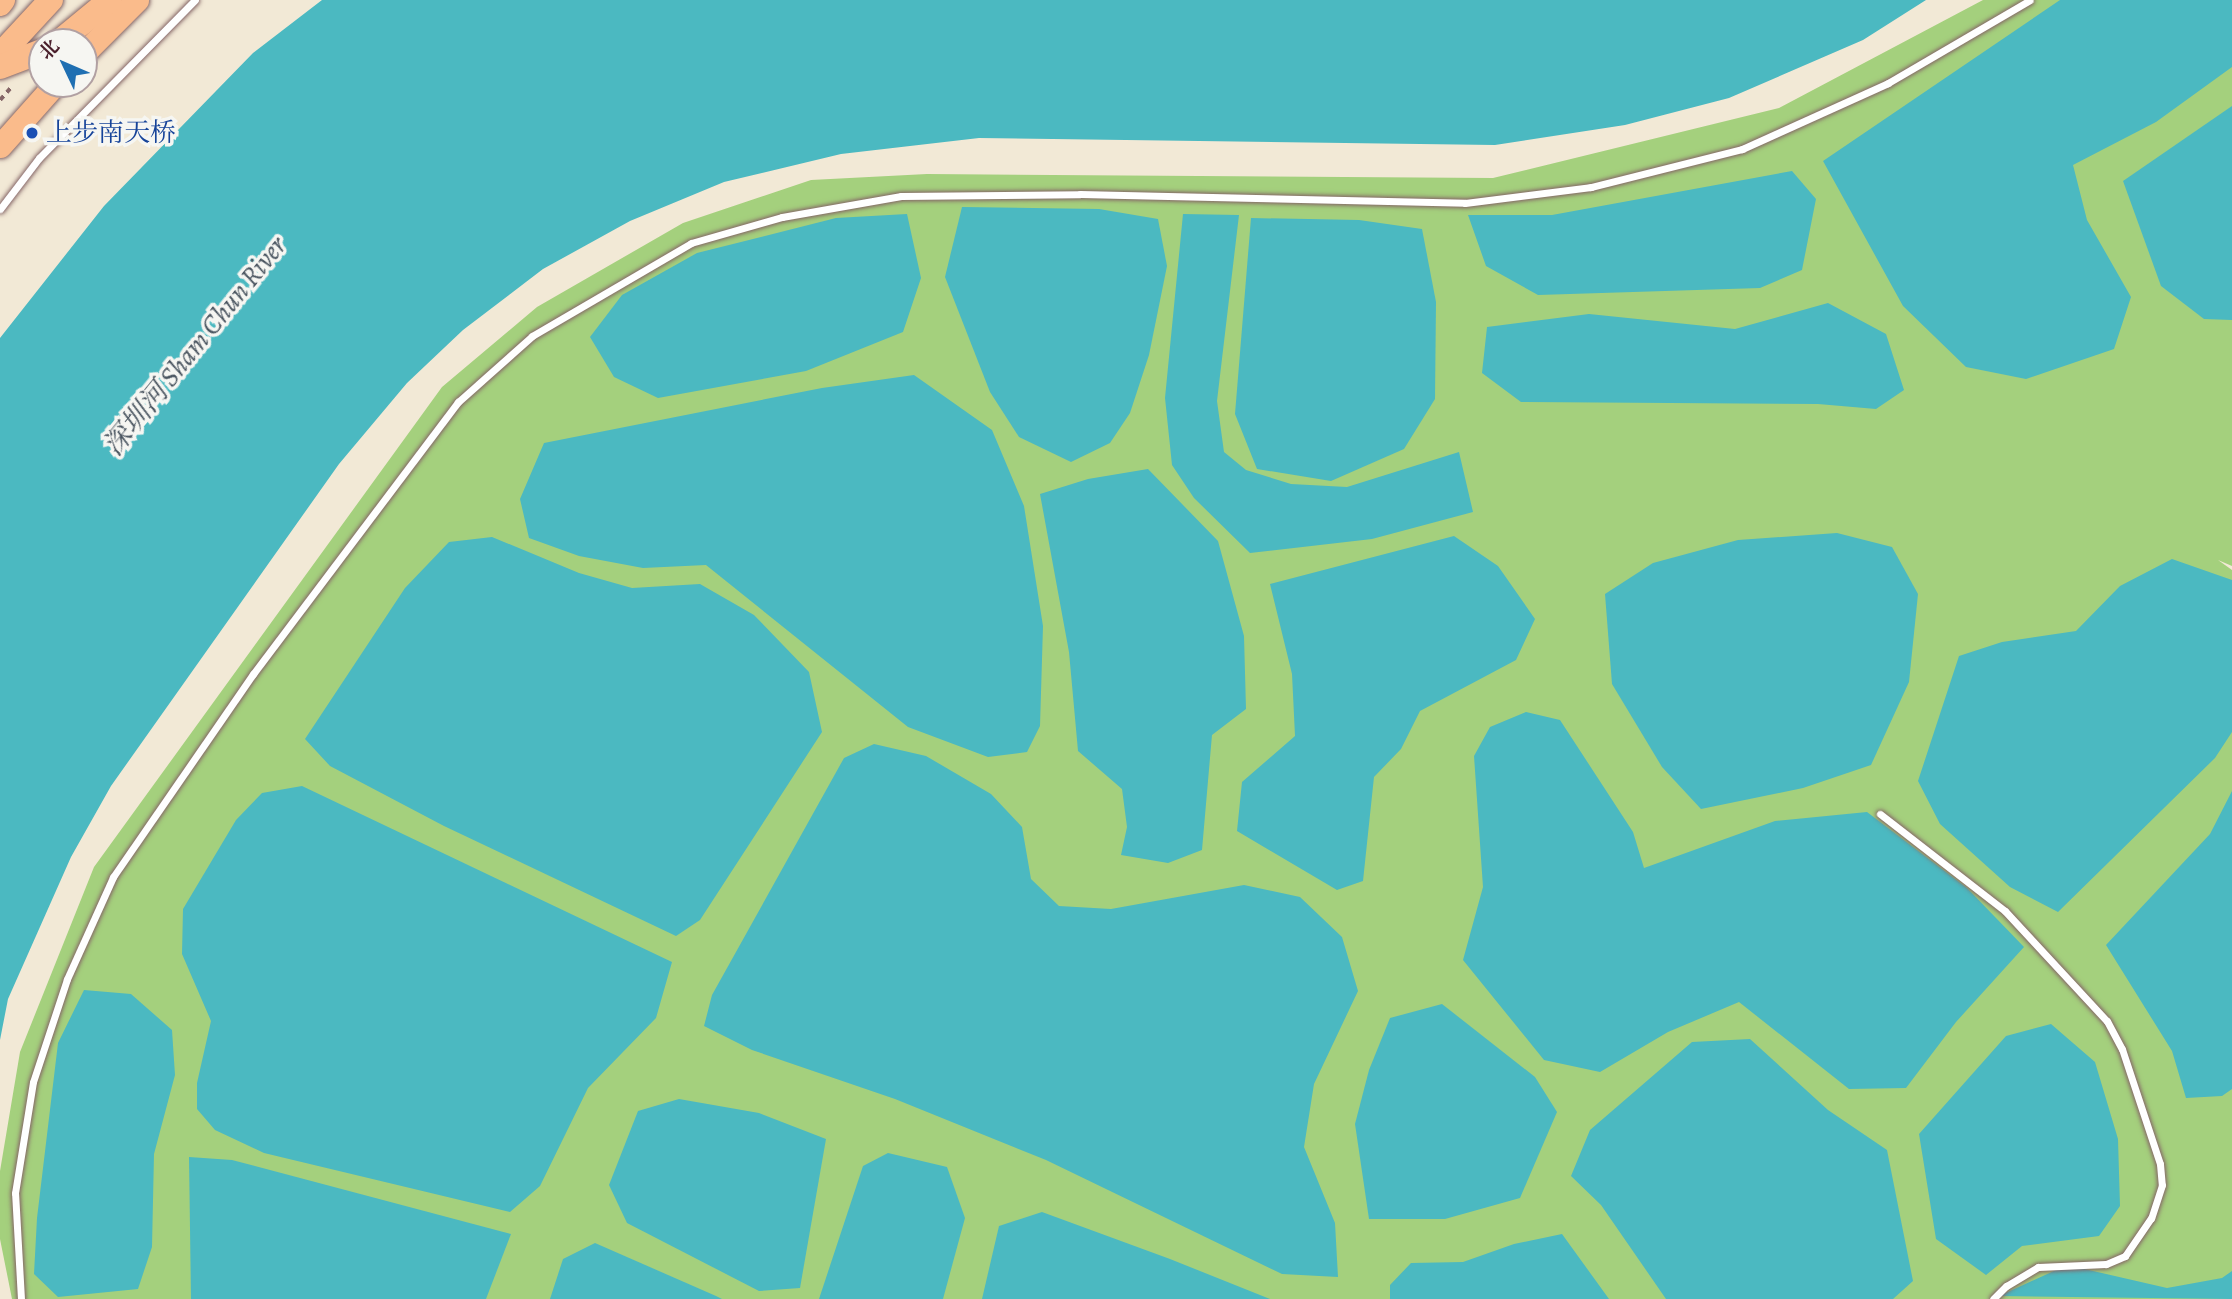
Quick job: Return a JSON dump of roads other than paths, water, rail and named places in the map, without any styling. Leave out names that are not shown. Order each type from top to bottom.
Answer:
[{"type":"highway","points":[[0,55],[51,0]]},
{"type":"highway","points":[[76,28],[110,0]]},
{"type":"highway","points":[[10,72],[28,60]]},
{"type":"main road","points":[[98,39],[137,0]]},
{"type":"main road","points":[[0,146],[43,98]]},
{"type":"lane","points":[[0,209],[39,158],[195,0]]},
{"type":"lane","points":[[21,1299],[15,1193],[33,1082],[67,979],[113,877],[253,674],[458,402],[543,329],[691,243],[782,217],[901,196],[1080,194],[1465,203],[1591,187],[1742,149],[1888,83],[2030,0]]},
{"type":"lane","points":[[1880,814],[2005,911],[2107,1021],[2122,1049],[2160,1164],[2162,1185],[2151,1218],[2125,1255],[2106,1264],[2038,1267],[2006,1286],[1993,1299]]},
{"type":"water","name":"深圳河 Sham Chun River","points":[[322,0],[1926,0],[1863,40],[1729,98],[1625,125],[1495,145],[979,138],[841,154],[724,182],[630,221],[543,269],[463,330],[407,383],[339,464],[111,786],[71,857],[8,999],[0,1040],[0,338],[104,206],[253,53]]},
{"type":"water","points":[[2060,0],[2232,0],[2232,67],[2156,122],[2073,165],[2087,220],[2131,297],[2114,349],[2026,379],[1966,367],[1903,306],[1823,161]]},
{"type":"water","points":[[2232,106],[2232,320],[2204,319],[2161,286],[2123,181]]},
{"type":"water","points":[[1792,171],[1816,199],[1802,270],[1760,288],[1538,295],[1486,266],[1468,215],[1552,215]]},
{"type":"water","points":[[962,207],[1099,209],[1158,219],[1167,266],[1149,355],[1130,413],[1110,443],[1071,462],[1019,437],[990,392],[945,277]]},
{"type":"water","points":[[907,214],[921,278],[903,332],[806,371],[658,398],[614,377],[590,337],[622,295],[697,253],[836,218]]},
{"type":"water","points":[[1183,214],[1239,215],[1217,401],[1224,452],[1246,470],[1291,484],[1347,487],[1459,452],[1473,512],[1372,539],[1250,553],[1194,498],[1172,465],[1165,398]]},
{"type":"water","points":[[1251,218],[1359,220],[1422,229],[1436,302],[1435,399],[1404,449],[1331,481],[1257,469],[1235,414]]},
{"type":"water","points":[[1828,303],[1886,334],[1904,390],[1876,409],[1818,404],[1521,402],[1482,373],[1487,327],[1589,314],[1735,329]]},
{"type":"water","points":[[914,375],[992,430],[1024,506],[1043,626],[1040,726],[1027,752],[988,757],[908,727],[706,565],[643,568],[579,556],[529,538],[520,499],[544,443],[822,388]]},
{"type":"water","points":[[1148,469],[1218,541],[1244,636],[1246,709],[1212,735],[1202,850],[1168,863],[1121,855],[1127,827],[1122,789],[1078,751],[1069,652],[1040,494],[1088,479]]},
{"type":"water","points":[[1837,533],[1892,547],[1918,594],[1909,682],[1871,765],[1803,788],[1701,809],[1662,767],[1612,684],[1605,594],[1653,563],[1738,540]]},
{"type":"water","points":[[1454,536],[1498,566],[1535,619],[1516,660],[1420,711],[1401,749],[1374,777],[1363,881],[1337,890],[1237,831],[1242,782],[1295,736],[1292,674],[1270,584]]},
{"type":"water","points":[[492,537],[579,573],[632,588],[700,584],[754,615],[809,672],[822,732],[700,920],[676,936],[444,826],[330,766],[305,739],[405,588],[449,542]]},
{"type":"water","points":[[2172,559],[2232,580],[2232,732],[2215,758],[2058,912],[2010,887],[1940,824],[1918,781],[1959,656],[2002,642],[2076,631],[2120,586]]},
{"type":"water","points":[[1526,712],[1560,720],[1633,832],[1644,868],[1775,821],[1867,812],[1967,888],[2024,947],[1956,1022],[1906,1088],[1849,1089],[1739,1002],[1668,1032],[1600,1072],[1544,1060],[1463,960],[1483,887],[1474,756],[1490,727]]},
{"type":"water","points":[[874,744],[926,756],[991,794],[1022,827],[1031,879],[1059,906],[1111,909],[1244,885],[1300,897],[1342,937],[1358,991],[1314,1084],[1304,1147],[1335,1223],[1338,1277],[1282,1274],[1046,1160],[895,1099],[752,1050],[704,1026],[712,995],[844,758]]},
{"type":"water","points":[[302,786],[672,962],[656,1018],[588,1088],[540,1186],[510,1212],[264,1153],[215,1130],[197,1109],[197,1083],[211,1021],[182,954],[183,909],[236,820],[262,793]]},
{"type":"water","points":[[2232,791],[2232,1089],[2222,1096],[2186,1098],[2172,1051],[2106,945],[2210,834]]},
{"type":"water","points":[[84,990],[131,994],[172,1030],[175,1075],[154,1154],[152,1247],[138,1289],[58,1297],[34,1274],[37,1218],[58,1043]]},
{"type":"water","points":[[1442,1004],[1535,1077],[1557,1112],[1520,1198],[1445,1219],[1369,1219],[1355,1124],[1369,1070],[1390,1018]]},
{"type":"water","points":[[2051,1024],[2095,1062],[2118,1139],[2120,1206],[2099,1236],[2022,1246],[1986,1275],[1936,1239],[1919,1134],[2006,1036]]},
{"type":"water","points":[[1750,1039],[1828,1110],[1887,1150],[1913,1281],[1893,1299],[1666,1299],[1601,1205],[1571,1176],[1590,1130],[1692,1042]]},
{"type":"water","points":[[679,1099],[759,1113],[826,1139],[800,1288],[759,1291],[627,1223],[609,1185],[638,1111]]},
{"type":"water","points":[[888,1153],[947,1167],[965,1218],[943,1299],[819,1299],[863,1166]]},
{"type":"water","points":[[189,1157],[232,1160],[511,1234],[486,1299],[191,1299]]},
{"type":"water","points":[[1042,1212],[1270,1299],[982,1299],[999,1226]]},
{"type":"water","points":[[1562,1234],[1609,1299],[1390,1299],[1390,1285],[1411,1263],[1463,1262],[1514,1244]]},
{"type":"water","points":[[595,1243],[722,1299],[550,1299],[563,1259]]},
{"type":"water","points":[[2067,1265],[2167,1288],[2222,1278],[2232,1271],[2232,1299],[1999,1296]]},
{"type":"place","name":"上步南天桥","points":[[32,133]]}]
